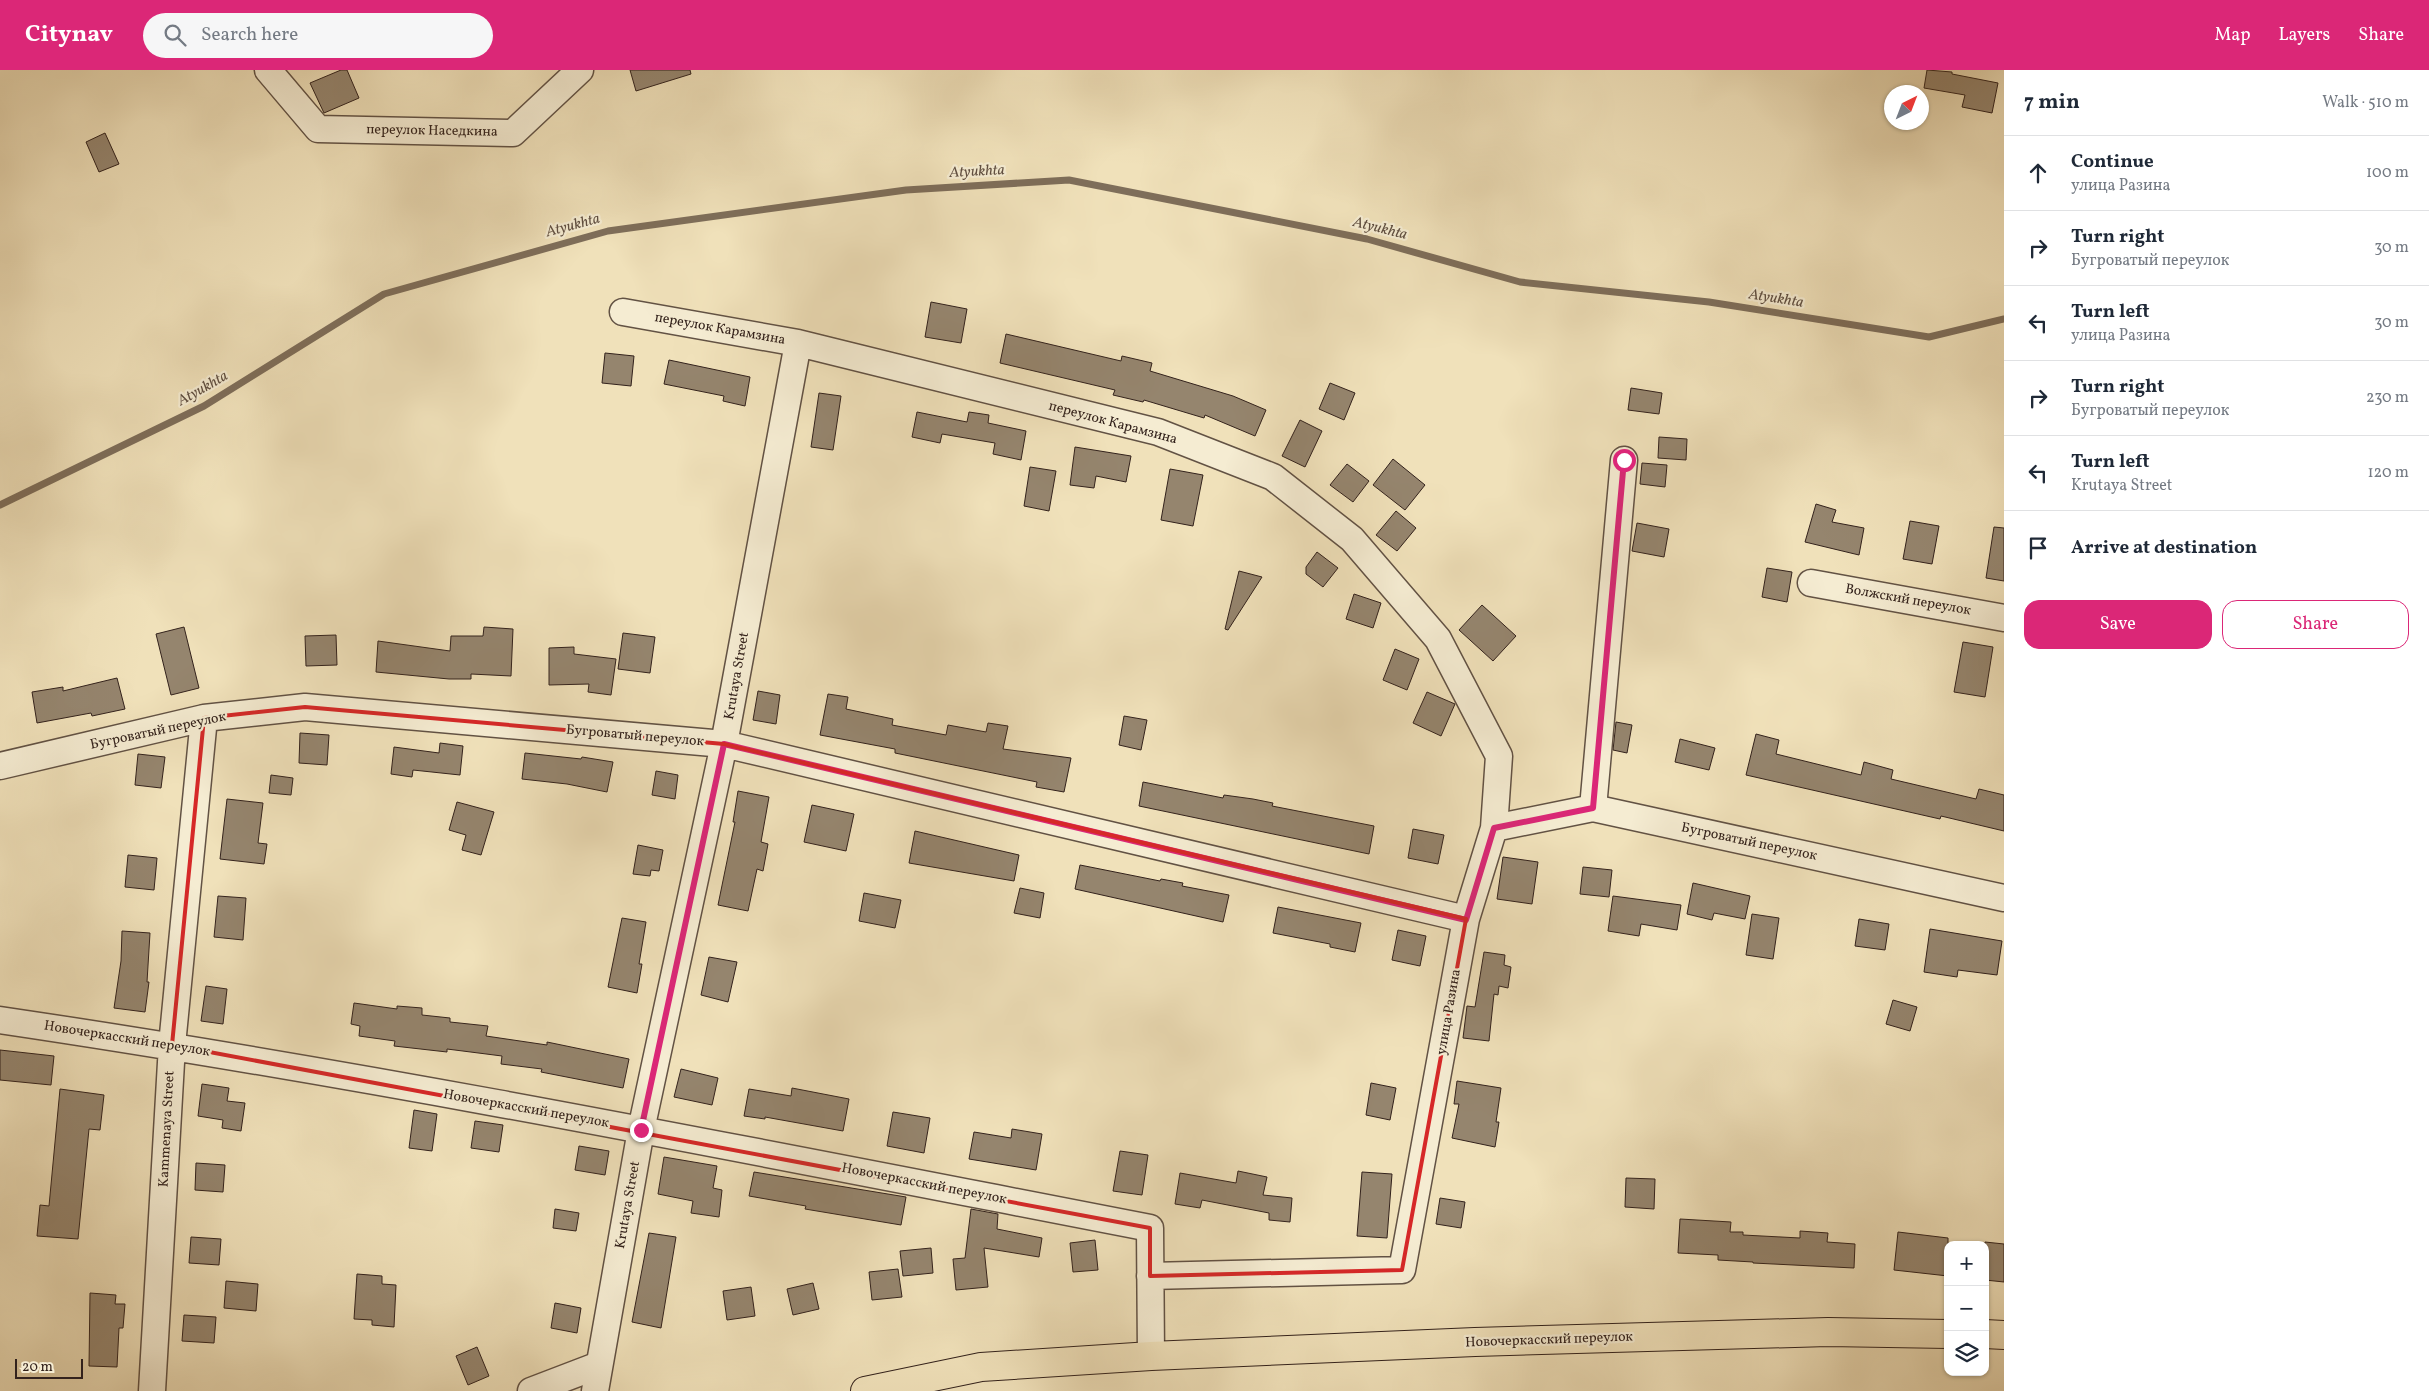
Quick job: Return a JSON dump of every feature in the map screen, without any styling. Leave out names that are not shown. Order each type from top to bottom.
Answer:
[{"type":"main road","name":"Новочеркасский переулок","points":[[865,1391],[981,1367],[1151,1356],[1475,1342],[1798,1332],[1944,1334]]},
{"type":"main road","points":[[1989,1334],[2004,1334]]},
{"type":"street","name":"переулок Наседкина","points":[[268,70],[318,129],[513,133],[580,70]]},
{"type":"street","name":"переулок Карамзина","points":[[623,312],[798,343],[1158,432],[1273,477],[1352,539],[1438,639],[1499,756]]},
{"type":"street","name":"Krutaya Street","points":[[595,1391],[641,1130],[724,744],[798,343]]},
{"type":"street","points":[[1593,808],[1624,460]]},
{"type":"street","name":"Волжский переулок","points":[[1811,583],[2004,618]]},
{"type":"street","name":"Бугроватый переулок","points":[[0,766],[204,718],[305,707],[724,744],[1466,920]]},
{"type":"street","name":"Kammenaya Street","points":[[152,1391],[172,1045],[204,718]]},
{"type":"street","name":"улица Разина","points":[[1150,1276],[1402,1270],[1466,920],[1494,828],[1499,756]]},
{"type":"street","name":"Бугроватый переулок","points":[[1494,828],[1593,808],[2004,898]]},
{"type":"street","name":"Новочеркасский переулок","points":[[0,1020],[172,1045],[641,1130],[1150,1228],[1151,1356]]},
{"type":"street","points":[[531,1391],[599,1365]]},
{"type":"highlighted area","points":[[305,707],[724,744],[1466,919],[1402,1270],[1150,1276],[1150,1228],[172,1045],[204,718]]},
{"type":"building","points":[[341,70],[347,70],[359,98],[324,113],[310,83]]},
{"type":"building","points":[[630,70],[690,70],[691,74],[636,91]]},
{"type":"building","points":[[1927,70],[1952,72],[1952,74],[1998,83],[1992,113],[1962,107],[1965,95],[1929,89],[1929,85],[1924,85]]},
{"type":"building","points":[[105,133],[119,164],[99,172],[86,142]]},
{"type":"building","points":[[931,302],[967,309],[961,343],[925,337]]},
{"type":"building","points":[[1006,334],[1121,361],[1122,356],[1152,363],[1150,371],[1233,396],[1266,410],[1255,436],[1205,415],[1204,418],[1144,400],[1143,402],[1113,395],[1115,390],[1000,363]]},
{"type":"building","points":[[605,353],[634,356],[631,386],[602,383]]},
{"type":"building","points":[[669,360],[750,377],[745,406],[723,401],[724,396],[664,384]]},
{"type":"building","points":[[1330,383],[1355,393],[1344,420],[1319,409]]},
{"type":"building","points":[[1631,388],[1662,393],[1659,414],[1628,410]]},
{"type":"building","points":[[819,393],[841,396],[833,450],[811,447]]},
{"type":"building","points":[[917,412],[967,422],[969,412],[989,415],[988,423],[1026,431],[1021,460],[993,454],[995,443],[942,434],[940,443],[912,437]]},
{"type":"building","points":[[1300,420],[1322,431],[1305,467],[1282,456]]},
{"type":"building","points":[[1659,437],[1687,439],[1686,460],[1658,458]]},
{"type":"building","points":[[1075,447],[1131,456],[1126,482],[1096,476],[1094,488],[1070,485]]},
{"type":"building","points":[[1393,459],[1425,485],[1405,510],[1373,485]]},
{"type":"building","points":[[1642,463],[1667,465],[1665,487],[1640,484]]},
{"type":"building","points":[[1347,464],[1369,481],[1353,502],[1330,485]]},
{"type":"building","points":[[1030,467],[1056,471],[1049,511],[1024,506]]},
{"type":"building","points":[[1170,469],[1203,475],[1193,526],[1161,520]]},
{"type":"building","points":[[1816,504],[1836,510],[1832,522],[1864,528],[1859,555],[1805,542]]},
{"type":"building","points":[[1396,511],[1416,528],[1397,551],[1376,535]]},
{"type":"building","points":[[1910,521],[1939,526],[1932,564],[1903,559]]},
{"type":"building","points":[[1637,523],[1669,529],[1664,557],[1632,551]]},
{"type":"building","points":[[1994,527],[2004,528],[2004,581],[1986,578]]},
{"type":"building","points":[[1317,552],[1338,568],[1323,587],[1306,574],[1306,567]]},
{"type":"building","points":[[1767,568],[1792,572],[1787,602],[1762,597]]},
{"type":"building","points":[[1239,571],[1262,577],[1228,630],[1225,629]]},
{"type":"building","points":[[1354,594],[1381,603],[1373,628],[1346,619]]},
{"type":"building","points":[[1482,605],[1516,636],[1493,661],[1459,630]]},
{"type":"building","points":[[184,627],[199,688],[171,695],[156,634]]},
{"type":"building","points":[[484,627],[513,629],[511,676],[471,674],[471,679],[449,679],[376,672],[378,641],[450,651],[451,636],[483,636]]},
{"type":"building","points":[[623,633],[655,637],[650,673],[618,669]]},
{"type":"building","points":[[336,635],[337,665],[306,666],[305,636]]},
{"type":"building","points":[[1963,642],[1993,647],[1985,697],[1954,692]]},
{"type":"building","points":[[574,647],[574,654],[616,659],[611,695],[588,692],[589,684],[549,685],[549,648]]},
{"type":"building","points":[[1395,649],[1419,659],[1407,690],[1383,680]]},
{"type":"building","points":[[117,678],[125,709],[92,716],[91,713],[37,723],[32,692],[63,687],[63,691]]},
{"type":"building","points":[[758,691],[780,695],[776,724],[753,720]]},
{"type":"building","points":[[1427,692],[1455,704],[1441,736],[1413,723]]},
{"type":"building","points":[[828,694],[848,697],[846,709],[893,719],[892,725],[946,735],[948,725],[986,732],[988,723],[1008,726],[1003,749],[1071,758],[1064,792],[1036,787],[1037,782],[895,753],[895,749],[820,735]]},
{"type":"building","points":[[1124,716],[1147,720],[1141,750],[1119,745]]},
{"type":"building","points":[[1616,722],[1632,725],[1627,753],[1613,750]]},
{"type":"building","points":[[300,733],[329,735],[327,765],[299,763]]},
{"type":"building","points":[[1756,734],[1779,740],[1776,754],[1861,775],[1864,762],[1893,770],[1891,779],[1976,799],[1979,789],[2004,795],[2004,831],[1941,816],[1940,819],[1746,775]]},
{"type":"building","points":[[1680,739],[1715,748],[1709,770],[1675,762]]},
{"type":"building","points":[[440,743],[463,746],[460,775],[413,770],[412,777],[391,774],[394,747],[439,753]]},
{"type":"building","points":[[525,753],[581,759],[582,757],[613,762],[607,792],[567,784],[522,779]]},
{"type":"building","points":[[138,754],[165,757],[161,788],[135,785]]},
{"type":"building","points":[[656,771],[678,775],[675,799],[652,795]]},
{"type":"building","points":[[271,775],[293,778],[291,795],[269,793]]},
{"type":"building","points":[[1143,782],[1223,798],[1224,795],[1253,799],[1273,803],[1272,806],[1374,826],[1369,854],[1139,806]]},
{"type":"building","points":[[738,791],[769,797],[761,842],[768,844],[763,871],[757,869],[748,911],[718,905],[735,822],[733,822]]},
{"type":"building","points":[[227,799],[263,803],[258,843],[267,844],[264,864],[220,859]]},
{"type":"building","points":[[457,802],[494,812],[481,855],[462,850],[466,835],[449,830]]},
{"type":"building","points":[[812,805],[854,814],[846,851],[804,842]]},
{"type":"building","points":[[1413,829],[1444,835],[1438,864],[1408,858]]},
{"type":"building","points":[[915,831],[1019,855],[1014,881],[909,863]]},
{"type":"building","points":[[638,845],[663,850],[659,871],[651,870],[650,876],[633,874]]},
{"type":"building","points":[[128,855],[157,858],[154,890],[125,887]]},
{"type":"building","points":[[1503,857],[1538,862],[1532,904],[1497,899]]},
{"type":"building","points":[[1080,865],[1160,881],[1161,879],[1183,883],[1182,886],[1229,895],[1223,922],[1075,889]]},
{"type":"building","points":[[1583,867],[1612,870],[1609,897],[1580,894]]},
{"type":"building","points":[[1693,883],[1750,896],[1745,919],[1714,913],[1712,920],[1687,914]]},
{"type":"building","points":[[1020,888],[1044,893],[1040,918],[1014,913]]},
{"type":"building","points":[[864,893],[901,900],[895,928],[859,921]]},
{"type":"building","points":[[218,896],[246,898],[243,940],[214,937]]},
{"type":"building","points":[[1613,896],[1681,905],[1677,930],[1641,924],[1639,936],[1608,931]]},
{"type":"building","points":[[1278,907],[1361,923],[1355,952],[1330,947],[1330,944],[1273,933]]},
{"type":"building","points":[[1752,914],[1779,918],[1773,959],[1746,955]]},
{"type":"building","points":[[622,918],[646,922],[639,964],[642,964],[637,993],[608,987]]},
{"type":"building","points":[[1859,919],[1889,924],[1885,950],[1855,946]]},
{"type":"building","points":[[1930,929],[2002,941],[1997,975],[1958,970],[1957,977],[1924,972]]},
{"type":"building","points":[[1398,930],[1426,936],[1420,966],[1392,960]]},
{"type":"building","points":[[122,931],[150,933],[147,982],[149,982],[145,1012],[114,1008],[121,961]]},
{"type":"building","points":[[1484,952],[1505,955],[1504,965],[1511,967],[1508,988],[1499,986],[1498,995],[1494,994],[1489,1041],[1463,1038],[1467,1006],[1475,1007]]},
{"type":"building","points":[[709,957],[737,962],[728,1002],[701,995]]},
{"type":"building","points":[[206,986],[227,989],[223,1024],[201,1021]]},
{"type":"building","points":[[1893,1000],[1917,1007],[1910,1031],[1886,1024]]},
{"type":"building","points":[[354,1003],[397,1009],[397,1006],[422,1008],[422,1015],[450,1018],[450,1022],[488,1026],[486,1036],[547,1045],[547,1042],[629,1059],[623,1088],[541,1072],[542,1069],[501,1064],[502,1056],[447,1049],[447,1052],[394,1046],[395,1041],[359,1036],[360,1026],[351,1024]]},
{"type":"building","points":[[0,1050],[54,1056],[51,1085],[0,1080]]},
{"type":"building","points":[[681,1069],[718,1078],[712,1105],[674,1097]]},
{"type":"building","points":[[1457,1081],[1501,1088],[1496,1122],[1499,1122],[1495,1147],[1452,1138],[1459,1104],[1454,1104]]},
{"type":"building","points":[[1371,1083],[1396,1088],[1390,1120],[1366,1115]]},
{"type":"building","points":[[202,1084],[229,1088],[227,1101],[245,1103],[241,1131],[222,1128],[223,1120],[198,1116]]},
{"type":"building","points":[[792,1088],[849,1099],[843,1131],[765,1117],[765,1119],[744,1116],[749,1089],[791,1096]]},
{"type":"building","points":[[60,1089],[104,1095],[100,1130],[89,1129],[78,1239],[37,1236],[40,1205],[49,1206]]},
{"type":"building","points":[[414,1110],[437,1114],[432,1151],[409,1148]]},
{"type":"building","points":[[893,1112],[930,1118],[924,1153],[887,1146]]},
{"type":"building","points":[[475,1121],[503,1125],[499,1152],[471,1148]]},
{"type":"building","points":[[1012,1129],[1042,1134],[1036,1170],[969,1159],[974,1132],[1011,1138]]},
{"type":"building","points":[[579,1146],[609,1151],[605,1175],[575,1170]]},
{"type":"building","points":[[1120,1151],[1148,1155],[1142,1195],[1113,1191]]},
{"type":"building","points":[[664,1157],[717,1166],[713,1188],[722,1190],[719,1217],[691,1213],[693,1201],[658,1194]]},
{"type":"building","points":[[196,1163],[225,1165],[223,1192],[195,1190]]},
{"type":"building","points":[[1238,1171],[1267,1177],[1263,1195],[1292,1198],[1290,1222],[1269,1220],[1269,1213],[1202,1200],[1200,1208],[1175,1204],[1180,1173],[1236,1183]]},
{"type":"building","points":[[754,1172],[906,1197],[901,1225],[805,1209],[806,1206],[749,1196]]},
{"type":"building","points":[[1362,1172],[1392,1174],[1387,1238],[1357,1236]]},
{"type":"building","points":[[1626,1178],[1655,1179],[1654,1209],[1625,1207]]},
{"type":"building","points":[[1440,1198],[1465,1202],[1461,1228],[1436,1224]]},
{"type":"building","points":[[555,1209],[579,1213],[576,1231],[553,1228]]},
{"type":"building","points":[[971,1209],[998,1214],[997,1229],[1042,1238],[1039,1257],[984,1248],[988,1287],[956,1290],[953,1259],[965,1258]]},
{"type":"building","points":[[1680,1219],[1731,1222],[1730,1232],[1743,1232],[1743,1235],[1800,1238],[1800,1231],[1828,1233],[1827,1242],[1855,1244],[1854,1268],[1753,1263],[1718,1260],[1718,1255],[1678,1253]]},
{"type":"building","points":[[1898,1232],[1948,1238],[1948,1241],[1944,1241],[1944,1276],[1894,1270]]},
{"type":"building","points":[[649,1233],[676,1237],[661,1328],[632,1322]]},
{"type":"building","points":[[191,1237],[221,1239],[219,1265],[189,1263]]},
{"type":"building","points":[[1095,1240],[1098,1270],[1073,1272],[1070,1243]]},
{"type":"building","points":[[1989,1242],[2004,1244],[2004,1282],[1989,1280]]},
{"type":"building","points":[[931,1248],[933,1273],[903,1276],[900,1251]]},
{"type":"building","points":[[898,1269],[902,1297],[872,1300],[869,1272]]},
{"type":"building","points":[[357,1274],[382,1276],[382,1284],[396,1285],[394,1327],[372,1325],[372,1320],[354,1319]]},
{"type":"building","points":[[226,1281],[258,1284],[256,1311],[224,1308]]},
{"type":"building","points":[[813,1283],[819,1309],[793,1315],[787,1289]]},
{"type":"building","points":[[751,1287],[755,1316],[727,1320],[723,1291]]},
{"type":"building","points":[[90,1293],[116,1295],[115,1304],[125,1304],[123,1328],[119,1328],[117,1367],[89,1366]]},
{"type":"building","points":[[555,1303],[581,1308],[577,1333],[551,1328]]},
{"type":"building","points":[[184,1315],[216,1317],[214,1343],[182,1341]]},
{"type":"building","points":[[477,1347],[489,1376],[468,1385],[456,1356]]},
{"type":"waterway","name":"Atyukhta","points":[[0,505],[204,406],[384,294],[608,231],[906,190],[1069,180],[1367,239],[1520,282],[1709,302],[1929,337],[2004,319]]},
{"type":"route","points":[[641,1130],[724,744],[1466,920],[1494,828],[1593,808],[1624,460]]}]
